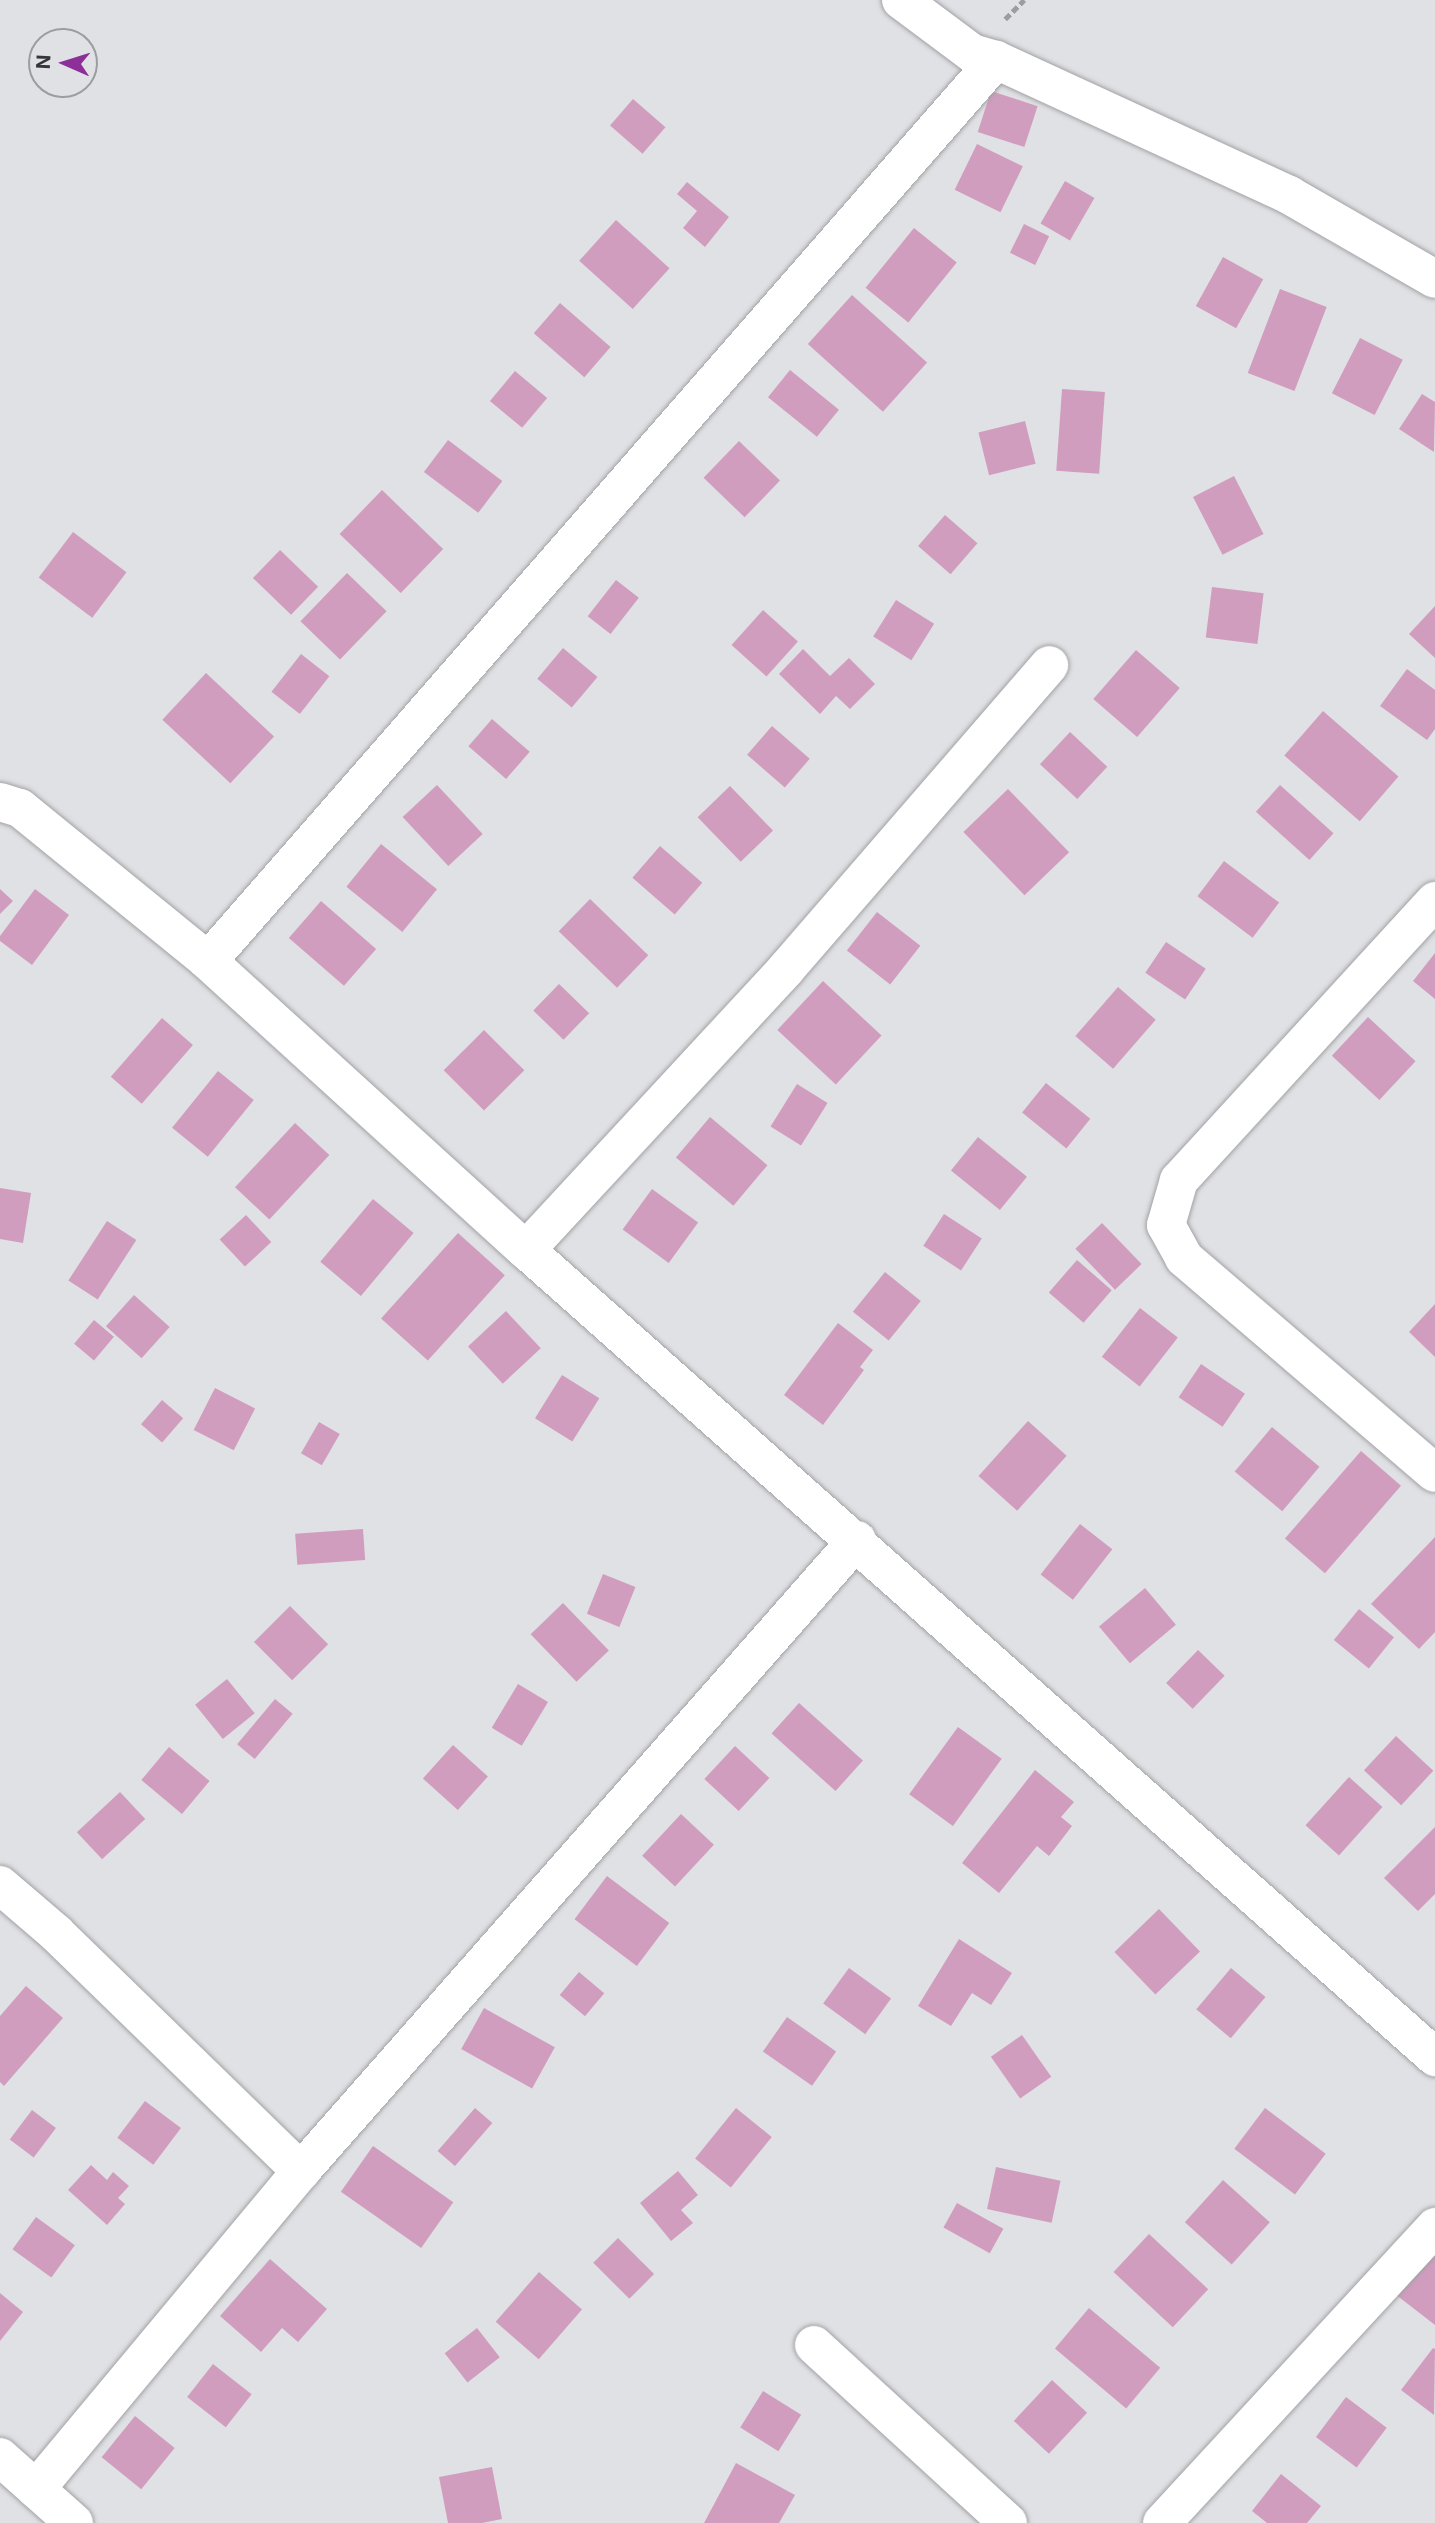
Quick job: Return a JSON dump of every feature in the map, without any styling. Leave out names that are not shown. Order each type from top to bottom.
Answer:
[{"type":"street","points":[[901,0],[972,53],[996,60],[1289,195],[1435,279]]},
{"type":"street","points":[[208,961],[996,60]]},
{"type":"street","points":[[526,1250],[786,969],[1049,665]]},
{"type":"street","points":[[0,802],[20,808],[208,961],[526,1250],[857,1540],[1435,2057]]},
{"type":"street","points":[[1435,901],[1179,1180],[1167,1225],[1184,1258],[1435,1473]]},
{"type":"street","points":[[36,2489],[301,2171],[857,1540]]},
{"type":"street","points":[[0,1885],[56,1933],[301,2171]]},
{"type":"street","points":[[1161,2523],[1435,2227]]},
{"type":"street","points":[[814,2345],[1008,2523]]},
{"type":"street","points":[[0,2457],[74,2523]]},
{"type":"building","points":[[991,91],[1038,106],[1024,147],[978,132]]},
{"type":"building","points":[[633,99],[665,127],[642,154],[610,125]]},
{"type":"building","points":[[977,144],[1023,166],[1000,212],[955,190]]},
{"type":"building","points":[[1065,181],[1094,198],[1070,240],[1040,223]]},
{"type":"building","points":[[687,182],[729,217],[705,247],[683,228],[697,211],[677,194]]},
{"type":"building","points":[[616,220],[670,268],[633,309],[579,261]]},
{"type":"building","points":[[1024,224],[1049,236],[1035,265],[1010,253]]},
{"type":"building","points":[[914,228],[957,263],[908,322],[866,288]]},
{"type":"building","points":[[1223,257],[1263,279],[1236,328],[1196,306]]},
{"type":"building","points":[[1280,289],[1327,307],[1294,391],[1248,373]]},
{"type":"building","points":[[852,295],[927,363],[883,412],[808,344]]},
{"type":"building","points":[[560,303],[611,347],[584,377],[534,333]]},
{"type":"building","points":[[1360,338],[1403,360],[1375,415],[1332,393]]},
{"type":"building","points":[[790,370],[839,410],[817,437],[768,397]]},
{"type":"building","points":[[515,371],[547,398],[522,428],[490,401]]},
{"type":"building","points":[[1062,389],[1105,392],[1099,474],[1056,471]]},
{"type":"building","points":[[1422,394],[1435,402],[1434,452],[1399,429]]},
{"type":"building","points":[[1025,421],[1036,464],[989,475],[978,433]]},
{"type":"building","points":[[448,440],[502,481],[478,513],[424,472]]},
{"type":"building","points":[[739,441],[780,481],[745,517],[704,478]]},
{"type":"building","points":[[1234,476],[1264,534],[1223,555],[1193,497]]},
{"type":"building","points":[[382,490],[443,549],[401,593],[340,534]]},
{"type":"building","points":[[945,515],[977,543],[951,574],[918,546]]},
{"type":"building","points":[[73,532],[127,572],[92,618],[39,578]]},
{"type":"building","points":[[280,550],[318,587],[291,615],[253,578]]},
{"type":"building","points":[[347,573],[387,611],[340,659],[300,621]]},
{"type":"building","points":[[616,580],[639,598],[611,634],[588,616]]},
{"type":"building","points":[[1212,587],[1264,593],[1257,644],[1206,638]]},
{"type":"building","points":[[896,600],[934,624],[911,660],[873,636]]},
{"type":"building","points":[[1435,606],[1435,658],[1409,634]]},
{"type":"building","points":[[763,610],[798,641],[766,676],[732,645]]},
{"type":"building","points":[[563,648],[597,677],[572,708],[537,679]]},
{"type":"building","points":[[803,649],[830,676],[849,658],[875,684],[850,709],[836,696],[820,714],[779,674]]},
{"type":"building","points":[[1136,650],[1180,688],[1137,737],[1093,699]]},
{"type":"building","points":[[301,654],[329,676],[300,714],[271,692]]},
{"type":"building","points":[[1407,669],[1435,690],[1435,729],[1427,740],[1380,706]]},
{"type":"building","points":[[206,673],[274,736],[230,783],[162,720]]},
{"type":"building","points":[[1323,711],[1398,777],[1360,821],[1284,756]]},
{"type":"building","points":[[492,719],[530,752],[506,779],[468,746]]},
{"type":"building","points":[[772,726],[810,759],[785,787],[747,755]]},
{"type":"building","points":[[1070,732],[1107,767],[1077,799],[1040,764]]},
{"type":"building","points":[[437,785],[483,834],[448,866],[403,817]]},
{"type":"building","points":[[1280,785],[1334,833],[1309,860],[1256,812]]},
{"type":"building","points":[[730,786],[773,831],[741,862],[698,817]]},
{"type":"building","points":[[1008,789],[1069,852],[1025,895],[963,832]]},
{"type":"building","points":[[381,844],[437,889],[402,932],[346,887]]},
{"type":"building","points":[[660,846],[702,883],[675,914],[632,878]]},
{"type":"building","points":[[1224,861],[1279,903],[1253,938],[1198,896]]},
{"type":"building","points":[[0,889],[13,901],[0,914]]},
{"type":"building","points":[[35,889],[69,915],[32,965],[0,941],[0,936]]},
{"type":"building","points":[[590,899],[648,955],[617,988],[559,931]]},
{"type":"building","points":[[321,901],[376,949],[344,986],[289,938]]},
{"type":"building","points":[[877,912],[920,946],[890,984],[847,951]]},
{"type":"building","points":[[1166,942],[1206,969],[1185,1000],[1145,973]]},
{"type":"building","points":[[1435,953],[1435,999],[1413,981]]},
{"type":"building","points":[[823,981],[882,1036],[836,1085],[777,1030]]},
{"type":"building","points":[[559,984],[589,1013],[564,1040],[533,1011]]},
{"type":"building","points":[[1118,987],[1156,1020],[1113,1069],[1075,1036]]},
{"type":"building","points":[[1368,1017],[1416,1061],[1379,1100],[1332,1056]]},
{"type":"building","points":[[162,1018],[193,1045],[142,1104],[111,1077]]},
{"type":"building","points":[[484,1030],[524,1070],[484,1111],[444,1070]]},
{"type":"building","points":[[218,1071],[254,1100],[208,1157],[172,1128]]},
{"type":"building","points":[[1046,1083],[1090,1119],[1066,1148],[1022,1113]]},
{"type":"building","points":[[797,1084],[828,1103],[801,1145],[771,1126]]},
{"type":"building","points":[[710,1117],[767,1165],[733,1206],[676,1158]]},
{"type":"building","points":[[295,1123],[329,1155],[269,1219],[235,1187]]},
{"type":"building","points":[[978,1137],[1027,1177],[1000,1210],[951,1170]]},
{"type":"building","points":[[0,1188],[31,1193],[23,1243],[0,1239]]},
{"type":"building","points":[[652,1189],[698,1223],[669,1263],[623,1229]]},
{"type":"building","points":[[373,1199],[414,1233],[361,1296],[320,1262]]},
{"type":"building","points":[[944,1214],[982,1239],[961,1270],[923,1246]]},
{"type":"building","points":[[246,1215],[271,1242],[245,1267],[220,1240]]},
{"type":"building","points":[[107,1221],[136,1240],[98,1300],[68,1281]]},
{"type":"building","points":[[1102,1223],[1142,1264],[1115,1290],[1075,1249]]},
{"type":"building","points":[[458,1233],[505,1275],[428,1361],[381,1318]]},
{"type":"building","points":[[1077,1260],[1112,1290],[1084,1323],[1049,1292]]},
{"type":"building","points":[[885,1272],[921,1301],[889,1341],[853,1312]]},
{"type":"building","points":[[134,1295],[170,1327],[142,1358],[106,1326]]},
{"type":"building","points":[[1435,1304],[1435,1357],[1409,1332]]},
{"type":"building","points":[[1140,1308],[1178,1338],[1140,1386],[1102,1357]]},
{"type":"building","points":[[506,1311],[541,1348],[503,1384],[468,1346]]},
{"type":"building","points":[[94,1320],[114,1337],[94,1360],[74,1344]]},
{"type":"building","points":[[838,1323],[873,1350],[860,1367],[864,1370],[823,1425],[784,1395]]},
{"type":"building","points":[[1201,1364],[1245,1394],[1223,1427],[1179,1397]]},
{"type":"building","points":[[562,1375],[599,1398],[572,1442],[535,1418]]},
{"type":"building","points":[[215,1388],[255,1408],[234,1450],[194,1430]]},
{"type":"building","points":[[162,1400],[183,1418],[162,1443],[141,1424]]},
{"type":"building","points":[[1028,1421],[1067,1456],[1017,1511],[978,1476]]},
{"type":"building","points":[[319,1422],[340,1434],[322,1465],[301,1453]]},
{"type":"building","points":[[1272,1427],[1319,1467],[1282,1511],[1235,1471]]},
{"type":"building","points":[[1361,1451],[1401,1486],[1325,1573],[1285,1539]]},
{"type":"building","points":[[1080,1524],[1112,1549],[1073,1600],[1041,1574]]},
{"type":"building","points":[[363,1529],[365,1560],[297,1565],[295,1534]]},
{"type":"building","points":[[1435,1537],[1435,1632],[1419,1649],[1371,1604]]},
{"type":"building","points":[[603,1574],[635,1587],[619,1627],[587,1614]]},
{"type":"building","points":[[1145,1588],[1176,1625],[1130,1663],[1099,1627]]},
{"type":"building","points":[[563,1603],[609,1650],[576,1682],[531,1634]]},
{"type":"building","points":[[290,1606],[328,1644],[292,1680],[254,1642]]},
{"type":"building","points":[[1359,1609],[1394,1637],[1369,1668],[1334,1640]]},
{"type":"building","points":[[1198,1650],[1225,1676],[1193,1709],[1166,1683]]},
{"type":"building","points":[[227,1679],[255,1713],[223,1739],[195,1705]]},
{"type":"building","points":[[518,1684],[548,1702],[522,1746],[492,1728]]},
{"type":"building","points":[[275,1699],[293,1714],[255,1759],[237,1744]]},
{"type":"building","points":[[799,1703],[863,1761],[835,1791],[772,1733]]},
{"type":"building","points":[[958,1727],[1002,1759],[953,1826],[909,1794]]},
{"type":"building","points":[[1396,1736],[1433,1771],[1401,1805],[1364,1770]]},
{"type":"building","points":[[453,1745],[488,1776],[458,1810],[423,1778]]},
{"type":"building","points":[[735,1746],[769,1778],[739,1811],[704,1779]]},
{"type":"building","points":[[169,1747],[210,1781],[182,1814],[141,1780]]},
{"type":"building","points":[[1035,1770],[1074,1802],[1061,1817],[1072,1826],[1049,1856],[1037,1846],[999,1893],[962,1863]]},
{"type":"building","points":[[1349,1777],[1382,1807],[1339,1855],[1306,1825]]},
{"type":"building","points":[[120,1792],[145,1819],[102,1859],[77,1832]]},
{"type":"building","points":[[681,1814],[714,1845],[675,1886],[642,1856]]},
{"type":"building","points":[[1435,1827],[1435,1894],[1418,1911],[1384,1878]]},
{"type":"building","points":[[607,1876],[669,1923],[637,1966],[575,1919]]},
{"type":"building","points":[[1159,1909],[1200,1951],[1155,1995],[1114,1952]]},
{"type":"building","points":[[959,1939],[1012,1973],[991,2005],[972,1993],[951,2026],[918,2006]]},
{"type":"building","points":[[849,1968],[891,1999],[865,2034],[823,2004]]},
{"type":"building","points":[[1231,1968],[1265,1997],[1231,2038],[1196,2009]]},
{"type":"building","points":[[579,1972],[604,1993],[585,2016],[560,1995]]},
{"type":"building","points":[[26,1986],[63,2018],[4,2086],[0,2082],[0,2016]]},
{"type":"building","points":[[484,2008],[555,2047],[532,2088],[461,2049]]},
{"type":"building","points":[[787,2017],[836,2051],[812,2086],[763,2051]]},
{"type":"building","points":[[1022,2035],[1051,2077],[1020,2099],[991,2057]]},
{"type":"building","points":[[145,2101],[181,2128],[153,2165],[117,2138]]},
{"type":"building","points":[[475,2108],[492,2123],[455,2166],[438,2151]]},
{"type":"building","points":[[736,2108],[772,2137],[731,2187],[695,2159]]},
{"type":"building","points":[[1265,2108],[1326,2154],[1295,2194],[1234,2149]]},
{"type":"building","points":[[32,2110],[56,2128],[34,2158],[10,2140]]},
{"type":"building","points":[[373,2146],[453,2202],[421,2248],[341,2192]]},
{"type":"building","points":[[91,2165],[107,2180],[113,2172],[129,2186],[118,2198],[125,2204],[107,2225],[68,2190]]},
{"type":"building","points":[[996,2167],[1061,2181],[1052,2223],[987,2209]]},
{"type":"building","points":[[678,2171],[698,2195],[681,2210],[693,2223],[671,2241],[640,2203]]},
{"type":"building","points":[[1223,2180],[1270,2222],[1232,2265],[1185,2222]]},
{"type":"building","points":[[957,2203],[1003,2229],[990,2253],[943,2227]]},
{"type":"building","points":[[36,2217],[75,2245],[51,2278],[12,2249]]},
{"type":"building","points":[[1149,2234],[1208,2289],[1173,2327],[1114,2272]]},
{"type":"building","points":[[618,2238],[654,2274],[629,2299],[593,2263]]},
{"type":"building","points":[[1435,2249],[1435,2325],[1395,2294]]},
{"type":"building","points":[[270,2259],[327,2309],[298,2342],[282,2328],[261,2352],[220,2316]]},
{"type":"building","points":[[539,2272],[582,2309],[539,2359],[496,2322]]},
{"type":"building","points":[[0,2293],[23,2312],[0,2341]]},
{"type":"building","points":[[1089,2308],[1160,2368],[1126,2408],[1055,2349]]},
{"type":"building","points":[[477,2328],[500,2357],[467,2382],[445,2353]]},
{"type":"building","points":[[1433,2348],[1435,2349],[1434,2415],[1401,2390]]},
{"type":"building","points":[[213,2364],[252,2394],[226,2427],[187,2397]]},
{"type":"building","points":[[1052,2380],[1087,2413],[1049,2454],[1014,2421]]},
{"type":"building","points":[[763,2391],[801,2415],[778,2451],[740,2427]]},
{"type":"building","points":[[1346,2397],[1387,2428],[1357,2468],[1316,2437]]},
{"type":"building","points":[[135,2416],[175,2448],[141,2489],[102,2457]]},
{"type":"building","points":[[736,2463],[795,2495],[779,2523],[704,2523]]},
{"type":"building","points":[[492,2467],[502,2519],[482,2523],[448,2523],[439,2477]]},
{"type":"building","points":[[1281,2474],[1321,2506],[1307,2523],[1267,2523],[1252,2511]]}]
